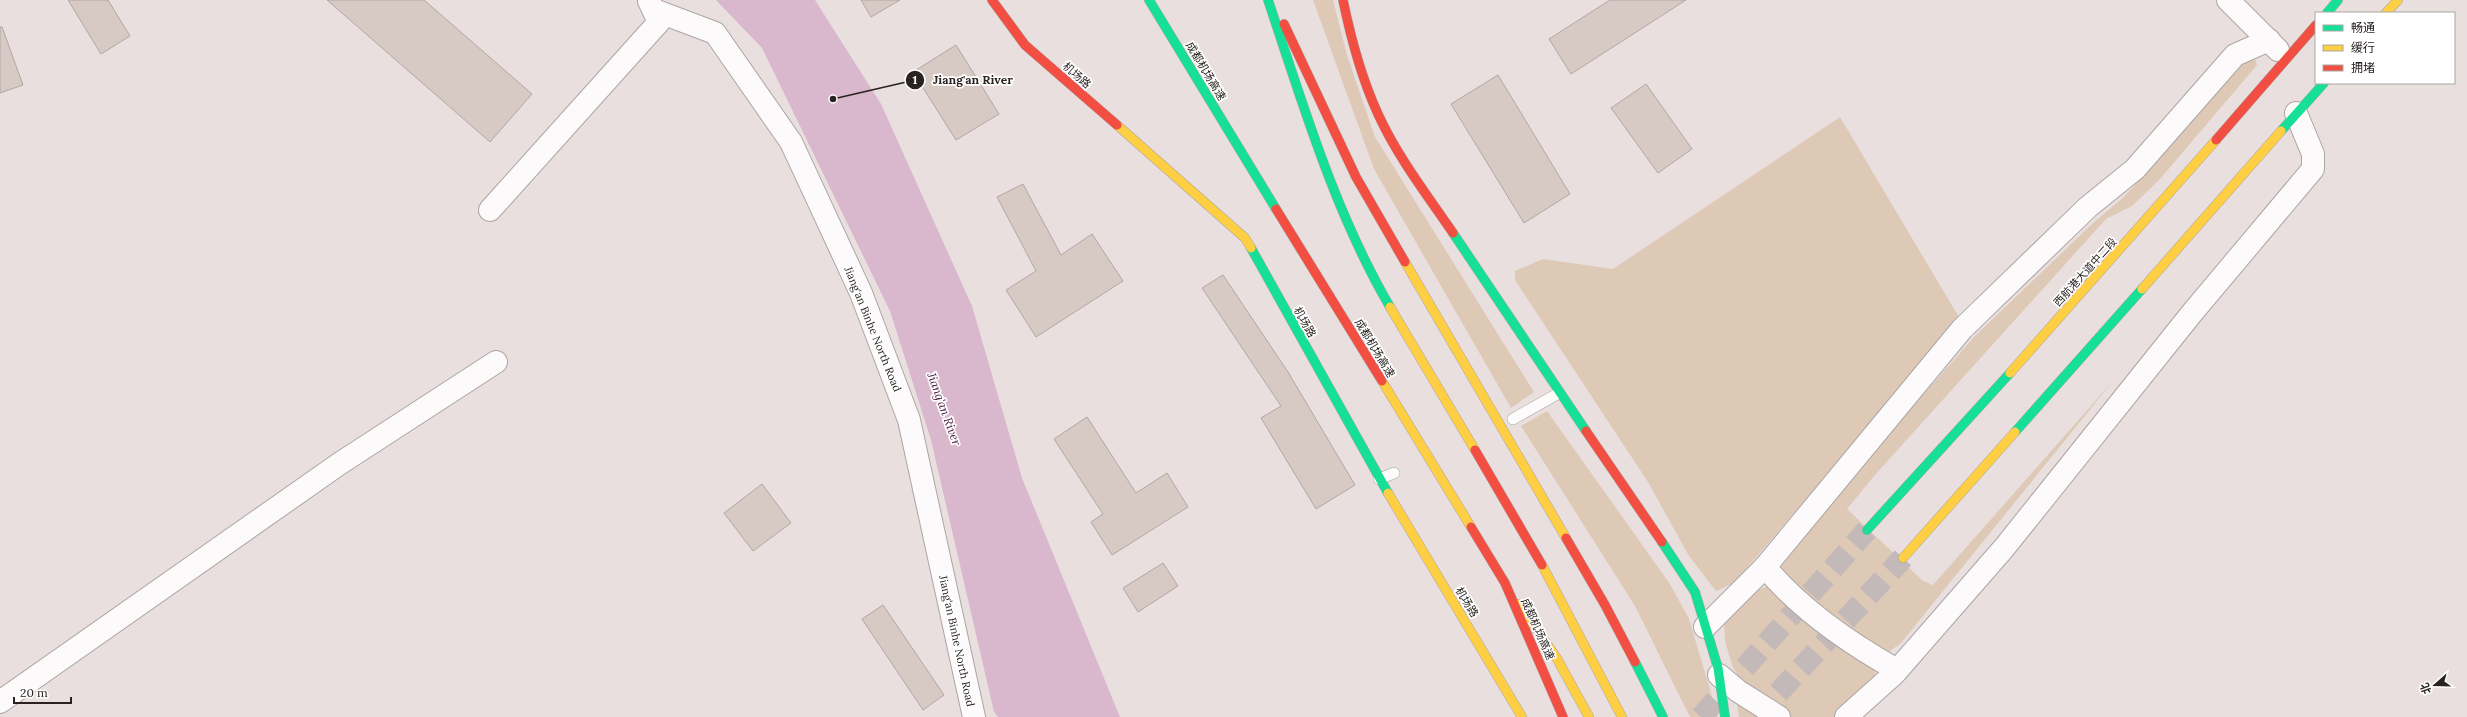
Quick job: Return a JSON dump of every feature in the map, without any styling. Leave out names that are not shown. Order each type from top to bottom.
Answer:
[{"type":"main road","name":"机场路","points":[[992,0],[1025,45],[1245,238],[1379,479],[1522,717]]},
{"type":"main road","name":"成都机场高速","points":[[1149,0],[1504,583],[1563,717]]},
{"type":"main road","points":[[1268,0],[1331,186],[1349,227],[1386,298],[1549,577],[1622,717]]},
{"type":"main road","points":[[1272,0],[1356,177],[1605,605],[1663,717]]},
{"type":"main road","points":[[1343,0],[1353,47],[1378,114],[1402,158],[1559,393],[1695,592],[1719,675],[1725,717]]},
{"type":"main road","points":[[2328,12],[2338,0]]},
{"type":"main road","points":[[2387,12],[2398,0]]},
{"type":"main road","name":"西航港大道中二段","points":[[1867,530],[2111,261],[2315,27]]},
{"type":"main road","points":[[1903,558],[2323,84]]},
{"type":"main road","points":[[1504,583],[1556,657],[1589,717]]},
{"type":"street","points":[[2228,0],[2269,40],[2286,60]]},
{"type":"street","points":[[490,210],[659,22],[651,5]]},
{"type":"street","name":"Jiang'an Binhe North Road","points":[[651,5],[715,33],[790,142],[861,293],[909,420],[974,717]]},
{"type":"street","points":[[1705,627],[1765,567],[1962,329],[2088,207],[2135,169],[2235,55],[2269,40]]},
{"type":"street","points":[[1846,717],[1897,670],[2004,548],[2187,319],[2314,169],[2313,154],[2296,113]]},
{"type":"street","points":[[0,702],[339,464],[496,362]]},
{"type":"street","points":[[1765,567],[1810,611],[1897,670]]},
{"type":"street","points":[[1719,675],[1738,691],[1779,717]]},
{"type":"lane","points":[[1513,419],[1559,393]]},
{"type":"lane","points":[[1379,479],[1394,473]]},
{"type":"shaded area","points":[[1313,0],[1333,0],[1347,55],[1375,137],[1534,392],[1511,408],[1374,169]]},
{"type":"shaded area","points":[[2254,57],[2257,65],[2160,179],[2132,206],[2106,219],[1874,476],[1847,509],[1923,581],[1933,585],[2113,381],[1901,643],[1886,654],[1850,635],[1780,569],[1785,560],[1849,479],[1974,337],[2092,224],[2124,197],[2245,62]]},
{"type":"shaded area","points":[[1840,117],[1960,319],[1734,583],[1716,591],[1689,556],[1648,482],[1515,280],[1515,271],[1543,259],[1613,269]]},
{"type":"shaded area","points":[[1547,411],[1670,584],[1689,619],[1718,717],[1690,717],[1635,606],[1521,426]]},
{"type":"shaded area","points":[[1767,587],[1873,661],[1875,674],[1868,688],[1836,717],[1787,717],[1743,685],[1732,665],[1725,641],[1724,622],[1757,590]]},
{"type":"shaded area","points":[[1737,704],[1746,705],[1762,717],[1739,717]]},
{"type":"water","points":[[716,0],[815,0],[881,104],[972,306],[1022,478],[1120,717],[998,717],[994,712],[931,440],[890,311],[762,48]]},
{"type":"building","points":[[68,0],[108,0],[130,36],[101,54]]},
{"type":"building","points":[[327,0],[424,0],[532,94],[490,142]]},
{"type":"building","points":[[861,0],[900,0],[871,17]]},
{"type":"building","points":[[1610,0],[1686,0],[1571,74],[1549,39]]},
{"type":"building","points":[[0,27],[2,27],[23,85],[0,93]]},
{"type":"building","points":[[956,45],[999,114],[956,140],[913,72]]},
{"type":"building","points":[[1498,75],[1570,194],[1524,223],[1451,104]]},
{"type":"building","points":[[1646,84],[1692,149],[1658,173],[1611,108]]},
{"type":"building","points":[[1023,184],[1061,255],[1092,234],[1123,281],[1036,337],[1006,290],[1036,271],[997,197]]},
{"type":"building","points":[[1223,275],[1288,372],[1355,485],[1316,509],[1261,418],[1281,406],[1202,288]]},
{"type":"building","points":[[1087,417],[1136,493],[1167,473],[1188,507],[1112,555],[1091,522],[1103,514],[1054,439]]},
{"type":"building","points":[[762,484],[791,523],[753,551],[724,513]]},
{"type":"building","points":[[1163,563],[1178,586],[1138,612],[1123,588]]},
{"type":"building","points":[[883,605],[944,695],[923,710],[862,619]]},
{"type":"tunnel","points":[[1701,717],[1867,530]]},
{"type":"tunnel","points":[[1756,717],[1903,558]]},
{"type":"traffic: fast","points":[[1149,0],[1276,209]]},
{"type":"traffic: fast","points":[[1268,0],[1307,118],[1336,195],[1370,271],[1390,307]]},
{"type":"traffic: fast","points":[[2328,12],[2338,0]]},
{"type":"traffic: fast","points":[[2281,131],[2323,84]]},
{"type":"traffic: fast","points":[[1453,233],[1586,431]]},
{"type":"traffic: fast","points":[[1251,248],[1388,493]]},
{"type":"traffic: fast","points":[[2015,432],[2142,289]]},
{"type":"traffic: fast","points":[[1867,530],[2010,373]]},
{"type":"traffic: fast","points":[[1662,542],[1695,592],[1718,668],[1725,717]]},
{"type":"traffic: fast","points":[[1635,662],[1663,717]]},
{"type":"traffic: slow","points":[[2387,12],[2398,0]]},
{"type":"traffic: slow","points":[[1117,125],[1245,238],[1251,248]]},
{"type":"traffic: slow","points":[[2142,289],[2281,131]]},
{"type":"traffic: slow","points":[[2010,373],[2216,140]]},
{"type":"traffic: slow","points":[[1405,262],[1566,538]]},
{"type":"traffic: slow","points":[[1390,307],[1475,450]]},
{"type":"traffic: slow","points":[[1382,381],[1471,527]]},
{"type":"traffic: slow","points":[[1903,558],[2015,432]]},
{"type":"traffic: slow","points":[[1388,493],[1522,717]]},
{"type":"traffic: slow","points":[[1542,565],[1622,717]]},
{"type":"traffic: slow","points":[[1519,604],[1556,657],[1589,717]]},
{"type":"traffic: jam","points":[[992,0],[1025,45],[1117,125]]},
{"type":"traffic: jam","points":[[1343,0],[1357,58],[1366,86],[1378,114],[1403,160],[1453,233]]},
{"type":"traffic: jam","points":[[1284,24],[1356,177],[1405,262]]},
{"type":"traffic: jam","points":[[2216,140],[2315,26]]},
{"type":"traffic: jam","points":[[1276,209],[1382,381]]},
{"type":"traffic: jam","points":[[1586,431],[1662,542]]},
{"type":"traffic: jam","points":[[1475,450],[1542,565]]},
{"type":"traffic: jam","points":[[1471,527],[1505,583],[1563,717]]},
{"type":"traffic: jam","points":[[1566,538],[1605,605],[1635,662]]},
{"type":"place","name":"Jiang'an River","points":[[833,99]]}]
